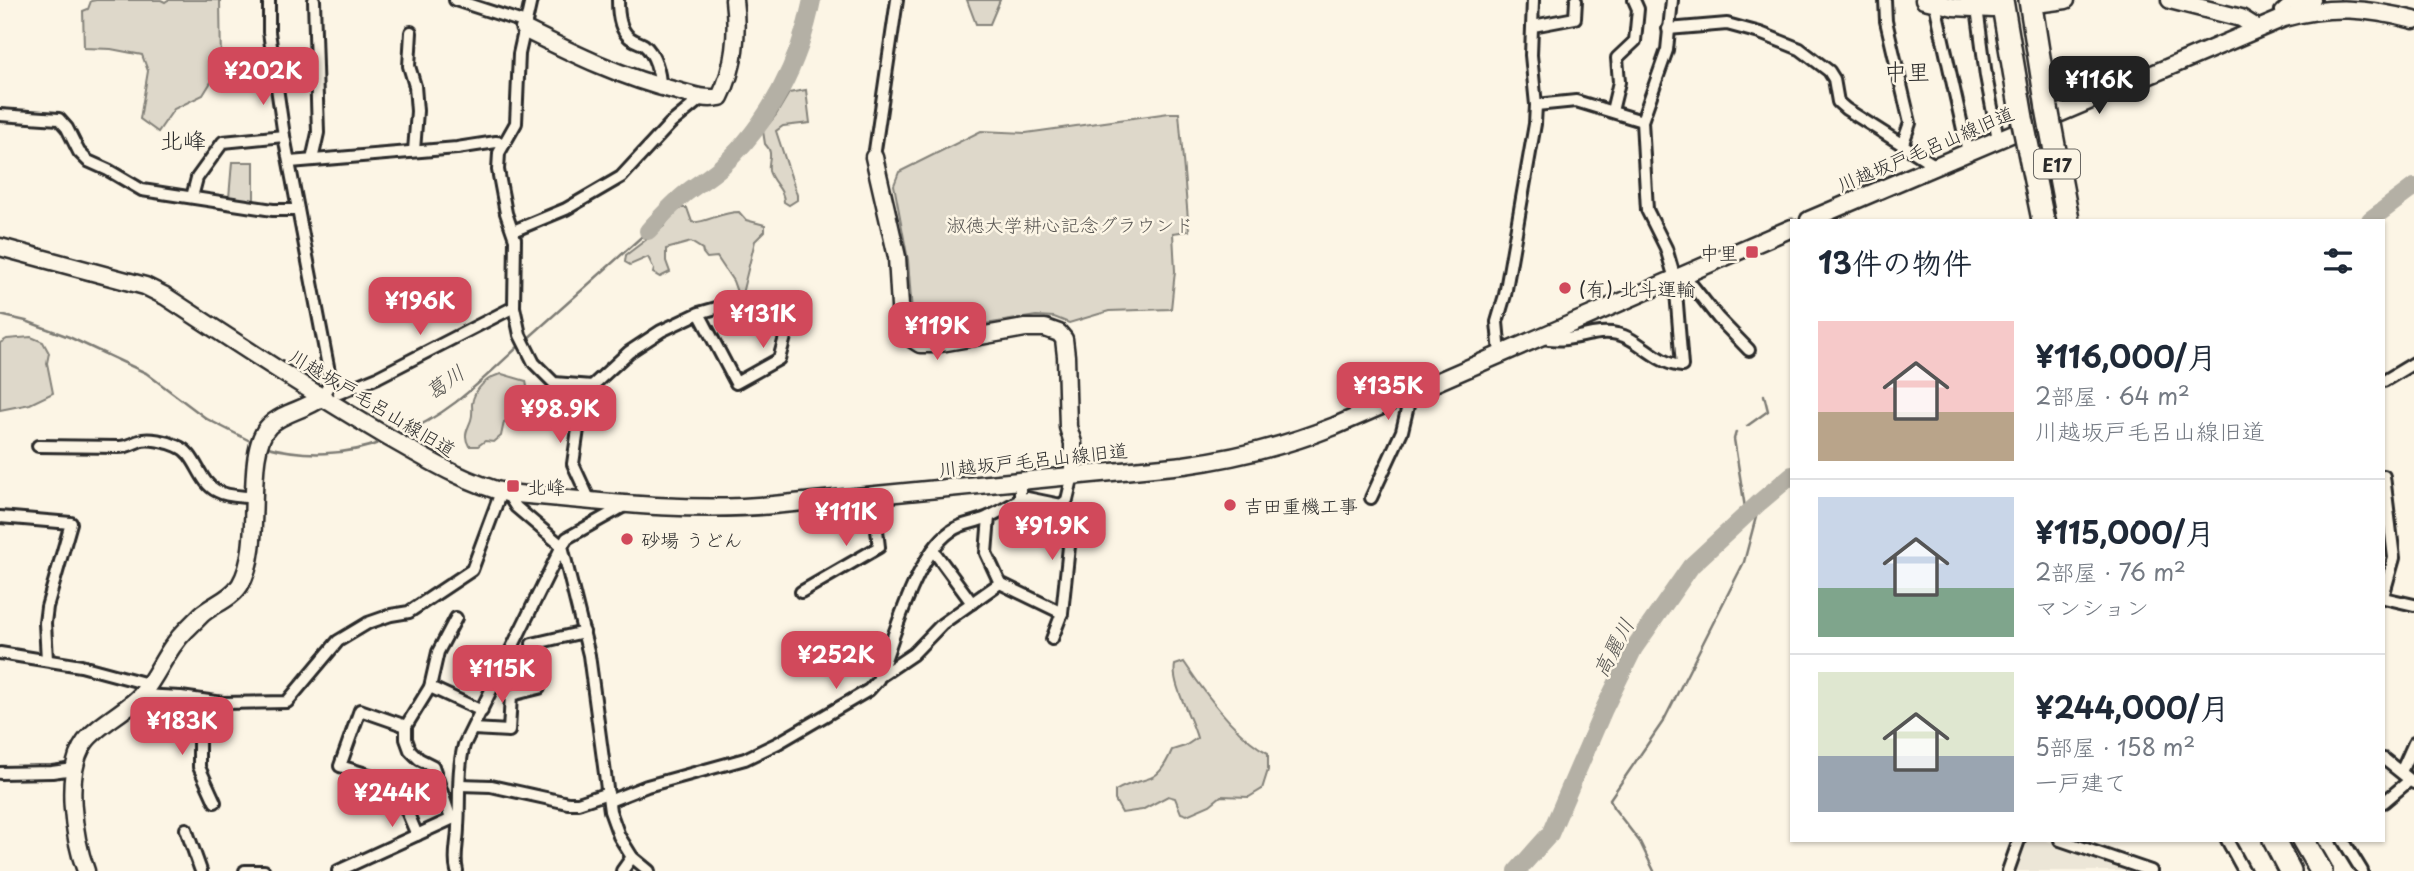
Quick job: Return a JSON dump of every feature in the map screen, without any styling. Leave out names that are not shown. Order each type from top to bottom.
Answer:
[{"type":"highway","name":"E17","points":[[2050,1],[2047,108],[2068,219]]},
{"type":"highway","name":"E17","points":[[1987,4],[2022,118],[2043,219]]},
{"type":"highway","points":[[2275,842],[2290,871]]},
{"type":"highway","points":[[2304,842],[2320,871]]},
{"type":"street","points":[[86,871],[78,851],[73,816],[74,769],[84,742],[145,689],[175,640],[203,613],[232,595],[241,584],[252,547],[258,449],[266,429],[310,406],[320,398],[331,382],[284,136],[269,32],[269,0]]},
{"type":"street","points":[[313,160],[318,133],[314,0]]},
{"type":"street","points":[[454,0],[525,26],[607,69],[710,99],[720,97],[727,84],[735,36],[734,0]]},
{"type":"street","points":[[531,0],[519,54],[516,123],[498,160],[506,213],[515,239],[514,307],[520,335],[534,363],[554,383],[592,386]]},
{"type":"street","points":[[618,0],[623,30],[650,52],[660,76],[660,86]]},
{"type":"street","points":[[897,0],[874,157],[897,257],[901,323],[909,337],[919,344],[935,344],[1025,328],[1045,328],[1059,333],[1064,339],[1068,427],[1073,443],[1073,475],[1068,500],[1061,505]]},
{"type":"street","points":[[1500,354],[1497,323],[1505,295],[1535,124],[1531,55],[1533,0]]},
{"type":"street","points":[[1534,26],[1575,18],[1576,0]]},
{"type":"street","points":[[1612,111],[1619,82],[1617,58],[1635,41],[1638,9],[1634,0]]},
{"type":"street","points":[[1672,0],[1667,50],[1643,116],[1647,210],[1680,277],[1749,350]]},
{"type":"street","points":[[1885,0],[1888,32],[1910,122],[1903,143]]},
{"type":"street","points":[[2169,0],[2213,5],[2257,28]]},
{"type":"street","points":[[2284,18],[2281,11],[2289,4],[2315,0]]},
{"type":"street","points":[[1968,152],[1929,2],[1987,4],[1986,76],[1998,139]]},
{"type":"street","name":"川越坂戸毛呂山線旧道","points":[[1811,219],[2284,18],[2349,8],[2369,9],[2414,20]]},
{"type":"street","points":[[1668,29],[1727,24],[1760,33],[1800,49],[1829,71],[1834,79],[1838,102],[1936,166]]},
{"type":"street","points":[[411,32],[410,66],[417,111],[414,151]]},
{"type":"street","points":[[513,231],[566,209],[621,177],[670,124],[703,97]]},
{"type":"street","points":[[1536,105],[1576,101],[1643,116]]},
{"type":"street","points":[[0,115],[59,119],[67,128],[79,152],[88,161],[142,190],[273,210],[298,210]]},
{"type":"street","points":[[192,197],[197,178],[223,142],[284,136]]},
{"type":"street","points":[[290,162],[504,143]]},
{"type":"street","name":"川越坂戸毛呂山線旧道","points":[[0,247],[145,286],[165,296],[320,398],[447,471],[480,486],[504,493],[590,501],[681,508],[736,508],[1204,462],[1269,450],[1298,441],[1790,229]]},
{"type":"street","points":[[1538,337],[1555,341],[1613,333],[1625,336],[1649,354],[1682,366],[1680,277]]},
{"type":"street","points":[[590,501],[573,464],[578,429],[592,386],[629,352],[661,331],[699,313],[734,303],[788,326],[779,359],[736,383],[699,313]]},
{"type":"street","points":[[339,393],[378,377],[514,307]]},
{"type":"street","points":[[2385,380],[2414,363]]},
{"type":"street","points":[[1371,498],[1402,431],[1411,393]]},
{"type":"street","points":[[38,446],[131,447],[140,440],[171,444],[183,448],[206,483],[215,490],[228,495],[255,498]]},
{"type":"street","points":[[1020,481],[1020,500]]},
{"type":"street","points":[[2385,484],[2394,558],[2388,566],[2385,588]]},
{"type":"street","points":[[0,653],[81,666],[145,689],[193,699],[223,703],[287,702],[338,641],[368,624],[391,615],[409,612],[472,570],[504,493],[516,507],[562,546],[584,632],[614,825],[632,857],[649,871]]},
{"type":"street","points":[[801,593],[879,547],[873,496]]},
{"type":"street","points":[[460,785],[491,786],[578,803],[745,760],[869,690],[879,677],[911,590],[933,550],[951,530],[989,517],[1027,498],[1061,505],[1072,518],[1062,613],[1052,639]]},
{"type":"street","points":[[457,871],[454,860],[455,817],[460,785],[460,759],[464,745],[567,538],[627,504]]},
{"type":"street","points":[[0,517],[71,523],[47,607],[47,660]]},
{"type":"street","points":[[989,517],[986,553],[1000,583],[1062,613]]},
{"type":"street","points":[[933,550],[972,603]]},
{"type":"street","points":[[879,677],[913,654],[942,624],[1000,583]]},
{"type":"street","points":[[2385,595],[2414,605]]},
{"type":"street","points":[[455,817],[433,766],[419,759],[410,750],[406,739],[406,726],[430,687],[438,652],[456,618]]},
{"type":"street","points":[[473,729],[509,731],[511,695],[538,688],[532,644],[584,632]]},
{"type":"street","points":[[430,687],[482,711]]},
{"type":"street","points":[[193,699],[199,732],[197,759],[215,802]]},
{"type":"street","points":[[406,726],[359,710],[340,766],[395,783],[417,835]]},
{"type":"street","points":[[2385,801],[2408,779],[2414,743]]},
{"type":"street","points":[[2385,760],[2408,779]]},
{"type":"street","points":[[0,773],[74,769]]},
{"type":"street","points":[[338,871],[455,817]]},
{"type":"street","points":[[186,828],[201,871]]},
{"type":"street","points":[[2008,871],[2018,842]]},
{"type":"street","points":[[2066,842],[2151,871]]},
{"type":"street","points":[[2228,842],[2244,871]]},
{"type":"street","points":[[2344,842],[2362,871]]},
{"type":"street","points":[[622,871],[632,857]]},
{"type":"street","points":[[245,871],[264,871]]},
{"type":"shaded area","points":[[2025,842],[2050,842],[2134,871],[2015,871]]},
{"type":"green space","points":[[220,0],[221,66],[203,95],[174,109],[158,132],[140,119],[148,71],[142,55],[111,49],[84,48],[83,11],[88,9],[91,1]]},
{"type":"green space","points":[[967,0],[1000,0],[990,24],[976,24]]},
{"type":"green space","points":[[806,90],[810,123],[783,126],[776,131],[797,195],[797,200],[789,205],[784,202],[769,171],[770,154],[763,131],[789,93]]},
{"type":"green space","name":"淑徳大学耕心記念グラウンド","points":[[1179,113],[1189,231],[1173,233],[1175,271],[1171,309],[1109,311],[1069,323],[1054,317],[1036,316],[935,332],[920,329],[912,312],[908,260],[894,185],[899,172],[981,131],[1026,133]]},
{"type":"green space","points":[[232,162],[254,162],[254,202],[229,198]]},
{"type":"green space","points":[[687,208],[692,222],[739,212],[746,220],[765,225],[765,231],[755,241],[742,294],[738,295],[733,281],[717,257],[707,258],[702,249],[691,242],[666,249],[670,272],[660,277],[653,273],[654,269],[648,257],[630,265],[625,262],[626,255],[664,226],[674,212]]},
{"type":"green space","points":[[31,337],[43,342],[49,353],[47,363],[53,393],[30,404],[0,410],[0,343],[7,339]]},
{"type":"green space","points":[[502,374],[526,381],[531,409],[504,422],[501,436],[494,442],[485,441],[478,446],[469,446],[466,433],[472,418],[472,404],[476,393],[487,380]]},
{"type":"green space","points":[[1184,662],[1233,725],[1268,753],[1268,770],[1262,789],[1249,797],[1221,796],[1210,805],[1187,815],[1181,813],[1175,798],[1168,796],[1142,810],[1122,813],[1115,800],[1115,791],[1155,776],[1172,750],[1197,738],[1176,682],[1175,665]]},
{"type":"waterway","name":"葛川","points":[[648,231],[681,197],[721,167],[768,112],[791,69],[812,0]]},
{"type":"waterway","points":[[1664,24],[1667,0]]},
{"type":"waterway","points":[[1646,94],[1662,48]]},
{"type":"waterway","points":[[1647,121],[1650,163]]},
{"type":"waterway","name":"高麗川","points":[[2371,219],[2414,187]]},
{"type":"waterway","points":[[1651,201],[1679,269]]},
{"type":"waterway","name":"葛川","points":[[525,341],[648,231]]},
{"type":"waterway","name":"葛川","points":[[0,315],[26,321],[69,337],[146,373],[207,419],[254,443]]},
{"type":"waterway","name":"葛川","points":[[397,436],[416,428],[448,408],[520,345]]},
{"type":"waterway","points":[[1747,426],[1768,411],[1764,395]]},
{"type":"waterway","points":[[1736,432],[1734,439],[1746,514]]},
{"type":"waterway","name":"葛川","points":[[264,446],[294,452],[325,453],[355,450],[384,441]]},
{"type":"waterway","name":"高麗川","points":[[1517,871],[1550,834],[1604,709],[1634,648],[1691,566],[1790,477]]},
{"type":"waterway","points":[[1654,871],[1640,842],[1613,807],[1610,799],[1664,720],[1744,562],[1760,502]]},
{"type":"place","name":"中里","points":[[1752,252]]},
{"type":"place","name":"(有) 北斗運輸","points":[[1565,288]]},
{"type":"place","name":"北峰","points":[[513,486]]},
{"type":"place","name":"吉田重機工事","points":[[1230,505]]},
{"type":"place","name":"砂場 うどん","points":[[627,539]]},
{"type":"district","name":"中里","points":[[1907,70]]},
{"type":"district","name":"北峰","points":[[183,139]]}]
